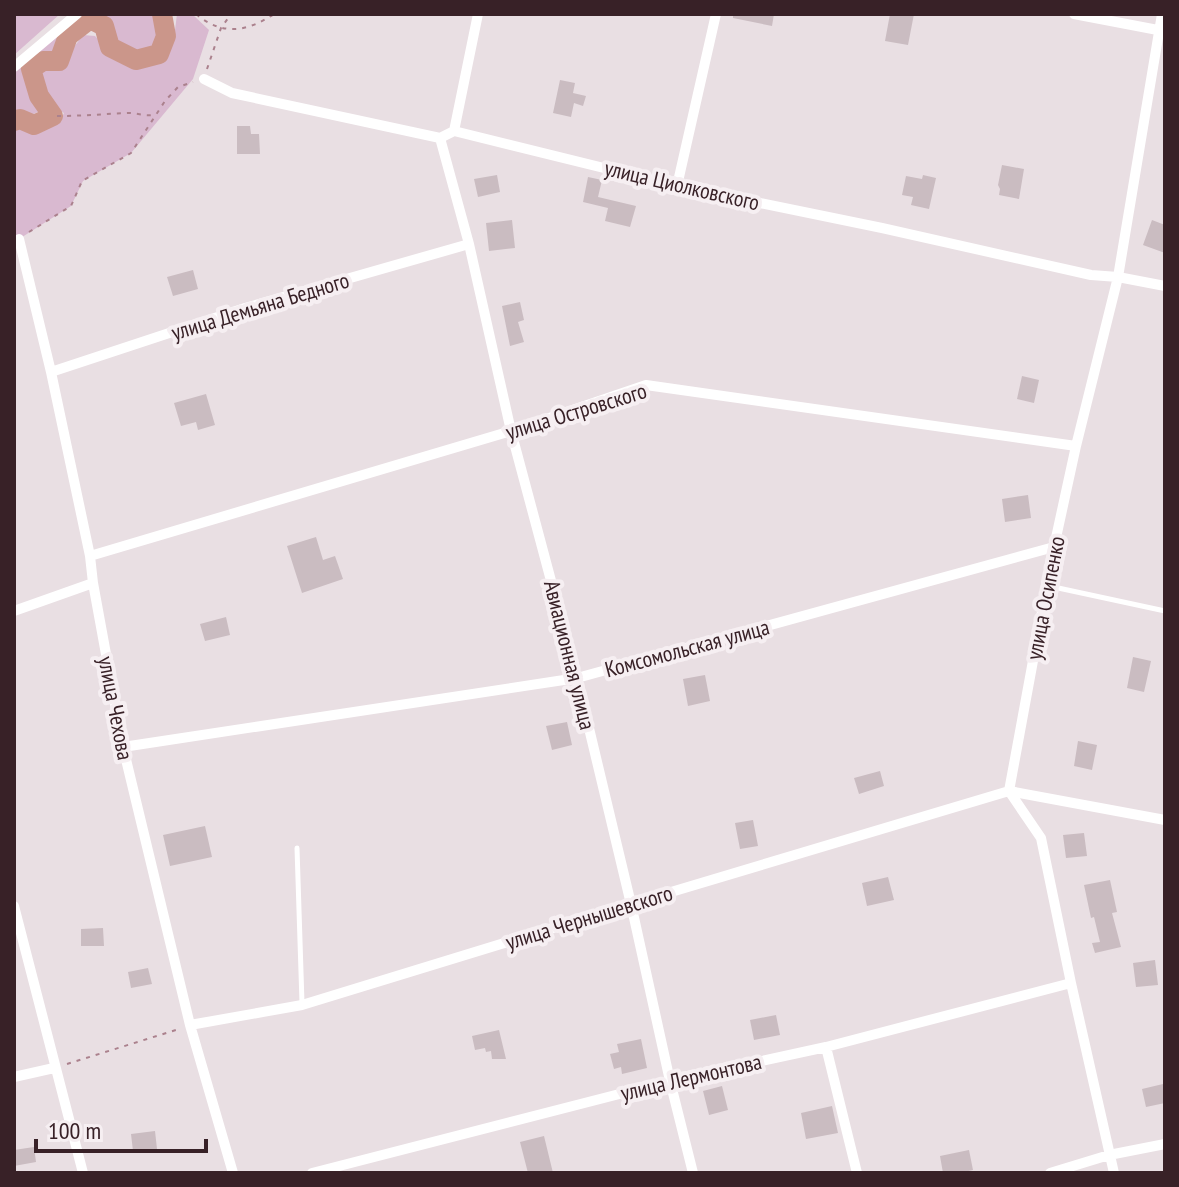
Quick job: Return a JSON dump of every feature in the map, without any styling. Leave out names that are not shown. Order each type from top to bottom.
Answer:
[{"type":"street","points":[[14,67],[77,14]]},
{"type":"street","points":[[204,79],[232,93],[440,138],[454,131],[478,14]]},
{"type":"street","points":[[677,186],[716,14]]},
{"type":"street","points":[[1074,14],[1162,31]]},
{"type":"street","name":"улица Осипенко","points":[[1009,791],[1054,547],[1118,277],[1162,31],[1162,14]]},
{"type":"street","name":"улица Циолковского","points":[[454,131],[677,186],[1091,275],[1165,286]]},
{"type":"street","name":"Авиационная улица","points":[[440,138],[469,244],[511,431],[577,678],[693,1173]]},
{"type":"street","name":"улица Чехова","points":[[19,239],[90,556],[123,747],[190,1025],[233,1173]]},
{"type":"street","name":"улица Демьяна Бедного","points":[[51,372],[245,308],[469,244]]},
{"type":"street","name":"улица Островского","points":[[90,556],[511,431],[646,385],[1076,446]]},
{"type":"street","name":"Комсомольская улица","points":[[123,747],[577,678],[1054,547]]},
{"type":"street","points":[[14,611],[93,583]]},
{"type":"street","points":[[1009,791],[1041,838],[1114,1173]]},
{"type":"street","name":"улица Чернышевского","points":[[190,1025],[302,1005],[1009,791],[1165,820]]},
{"type":"street","points":[[14,906],[83,1173]]},
{"type":"street","name":"улица Лермонтова","points":[[312,1173],[670,1081],[826,1047],[1071,983]]},
{"type":"street","points":[[826,1047],[857,1173]]},
{"type":"street","points":[[14,1077],[54,1068]]},
{"type":"street","points":[[1050,1173],[1109,1155],[1165,1144]]},
{"type":"lane","points":[[1047,585],[1165,611]]},
{"type":"lane","points":[[297,848],[302,1005]]},
{"type":"path","points":[[196,14],[206,22],[234,31],[274,14]]},
{"type":"path","points":[[19,239],[71,206],[82,181],[131,153],[154,115],[178,87],[204,79],[221,28],[231,14]]},
{"type":"path","points":[[57,116],[154,115]]},
{"type":"path","points":[[54,1068],[190,1025]]},
{"type":"shaded area","points":[[14,14],[60,14],[14,55]]},
{"type":"shaded area","points":[[78,14],[88,14],[64,34],[55,56],[33,62],[29,68],[28,82],[42,110],[29,116],[14,117],[14,71]]},
{"type":"shaded area","points":[[96,14],[157,14],[158,39],[139,55],[115,41],[107,20]]},
{"type":"shaded area","points":[[177,14],[192,14],[209,30],[193,79],[131,153],[83,181],[71,206],[19,239],[14,239],[14,127],[53,125],[59,123],[64,113],[46,94],[40,70],[62,63],[83,35],[95,36],[107,49],[138,64],[163,59],[174,38]]},
{"type":"building","points":[[733,14],[774,14],[772,26],[733,18]]},
{"type":"building","points":[[890,14],[914,14],[908,45],[885,41]]},
{"type":"building","points":[[560,80],[575,83],[573,93],[586,96],[583,106],[574,103],[571,117],[553,113]]},
{"type":"building","points":[[237,126],[250,126],[251,134],[259,134],[260,154],[237,154]]},
{"type":"building","points":[[1002,165],[1024,169],[1019,199],[999,195]]},
{"type":"building","points":[[497,175],[500,192],[478,197],[474,179]]},
{"type":"building","points":[[923,175],[936,178],[929,209],[911,205],[913,197],[902,195],[906,176],[922,179]]},
{"type":"building","points":[[588,177],[602,180],[598,197],[636,206],[630,227],[605,221],[608,208],[583,202]]},
{"type":"building","points":[[512,220],[515,248],[489,251],[486,223]]},
{"type":"building","points":[[1152,220],[1165,225],[1165,253],[1143,245]]},
{"type":"building","points":[[193,270],[198,289],[173,296],[167,277]]},
{"type":"building","points":[[520,302],[524,320],[518,322],[524,342],[510,346],[502,306]]},
{"type":"building","points":[[1022,376],[1039,380],[1034,403],[1017,399]]},
{"type":"building","points":[[206,394],[215,425],[198,430],[196,422],[181,426],[174,403]]},
{"type":"building","points":[[1028,495],[1031,518],[1005,522],[1002,499]]},
{"type":"building","points":[[316,537],[323,560],[335,556],[343,579],[302,593],[287,546]]},
{"type":"building","points":[[226,617],[230,635],[205,641],[200,624]]},
{"type":"building","points":[[1133,657],[1151,661],[1144,692],[1127,688]]},
{"type":"building","points":[[705,675],[710,701],[688,706],[683,679]]},
{"type":"building","points":[[567,722],[572,745],[552,750],[546,726]]},
{"type":"building","points":[[1078,741],[1097,745],[1092,770],[1074,766]]},
{"type":"building","points":[[880,771],[884,786],[859,794],[854,778]]},
{"type":"building","points":[[753,820],[758,846],[740,849],[735,823]]},
{"type":"building","points":[[205,826],[212,857],[170,866],[163,835]]},
{"type":"building","points":[[1084,833],[1087,856],[1066,858],[1063,835]]},
{"type":"building","points":[[888,877],[894,900],[867,906],[862,883]]},
{"type":"building","points":[[1110,880],[1117,912],[1112,913],[1121,947],[1095,953],[1092,943],[1100,942],[1084,885]]},
{"type":"building","points":[[103,928],[104,946],[81,946],[81,929]]},
{"type":"building","points":[[1155,960],[1158,985],[1136,987],[1133,963]]},
{"type":"building","points":[[148,968],[152,984],[131,988],[128,972]]},
{"type":"building","points":[[776,1015],[780,1035],[754,1040],[750,1020]]},
{"type":"building","points":[[499,1030],[506,1059],[492,1059],[491,1051],[486,1052],[485,1048],[475,1050],[472,1036]]},
{"type":"building","points":[[641,1039],[647,1068],[622,1074],[621,1067],[614,1069],[610,1054],[619,1052],[617,1044]]},
{"type":"building","points":[[1163,1084],[1165,1103],[1146,1107],[1142,1089]]},
{"type":"building","points":[[722,1086],[728,1110],[709,1115],[703,1091]]},
{"type":"building","points":[[832,1106],[838,1133],[806,1139],[801,1113]]},
{"type":"building","points":[[155,1131],[157,1149],[133,1151],[131,1134]]},
{"type":"building","points":[[544,1136],[553,1173],[528,1173],[520,1142]]},
{"type":"building","points":[[34,1147],[36,1162],[14,1166],[14,1150]]},
{"type":"building","points":[[969,1150],[973,1170],[943,1173],[940,1156]]},
{"type":"waterway","points":[[14,121],[20,119],[34,125],[53,116],[39,96],[31,69],[43,61],[59,61],[68,36],[90,19],[104,26],[110,47],[136,60],[159,54],[166,36],[162,14]]}]
